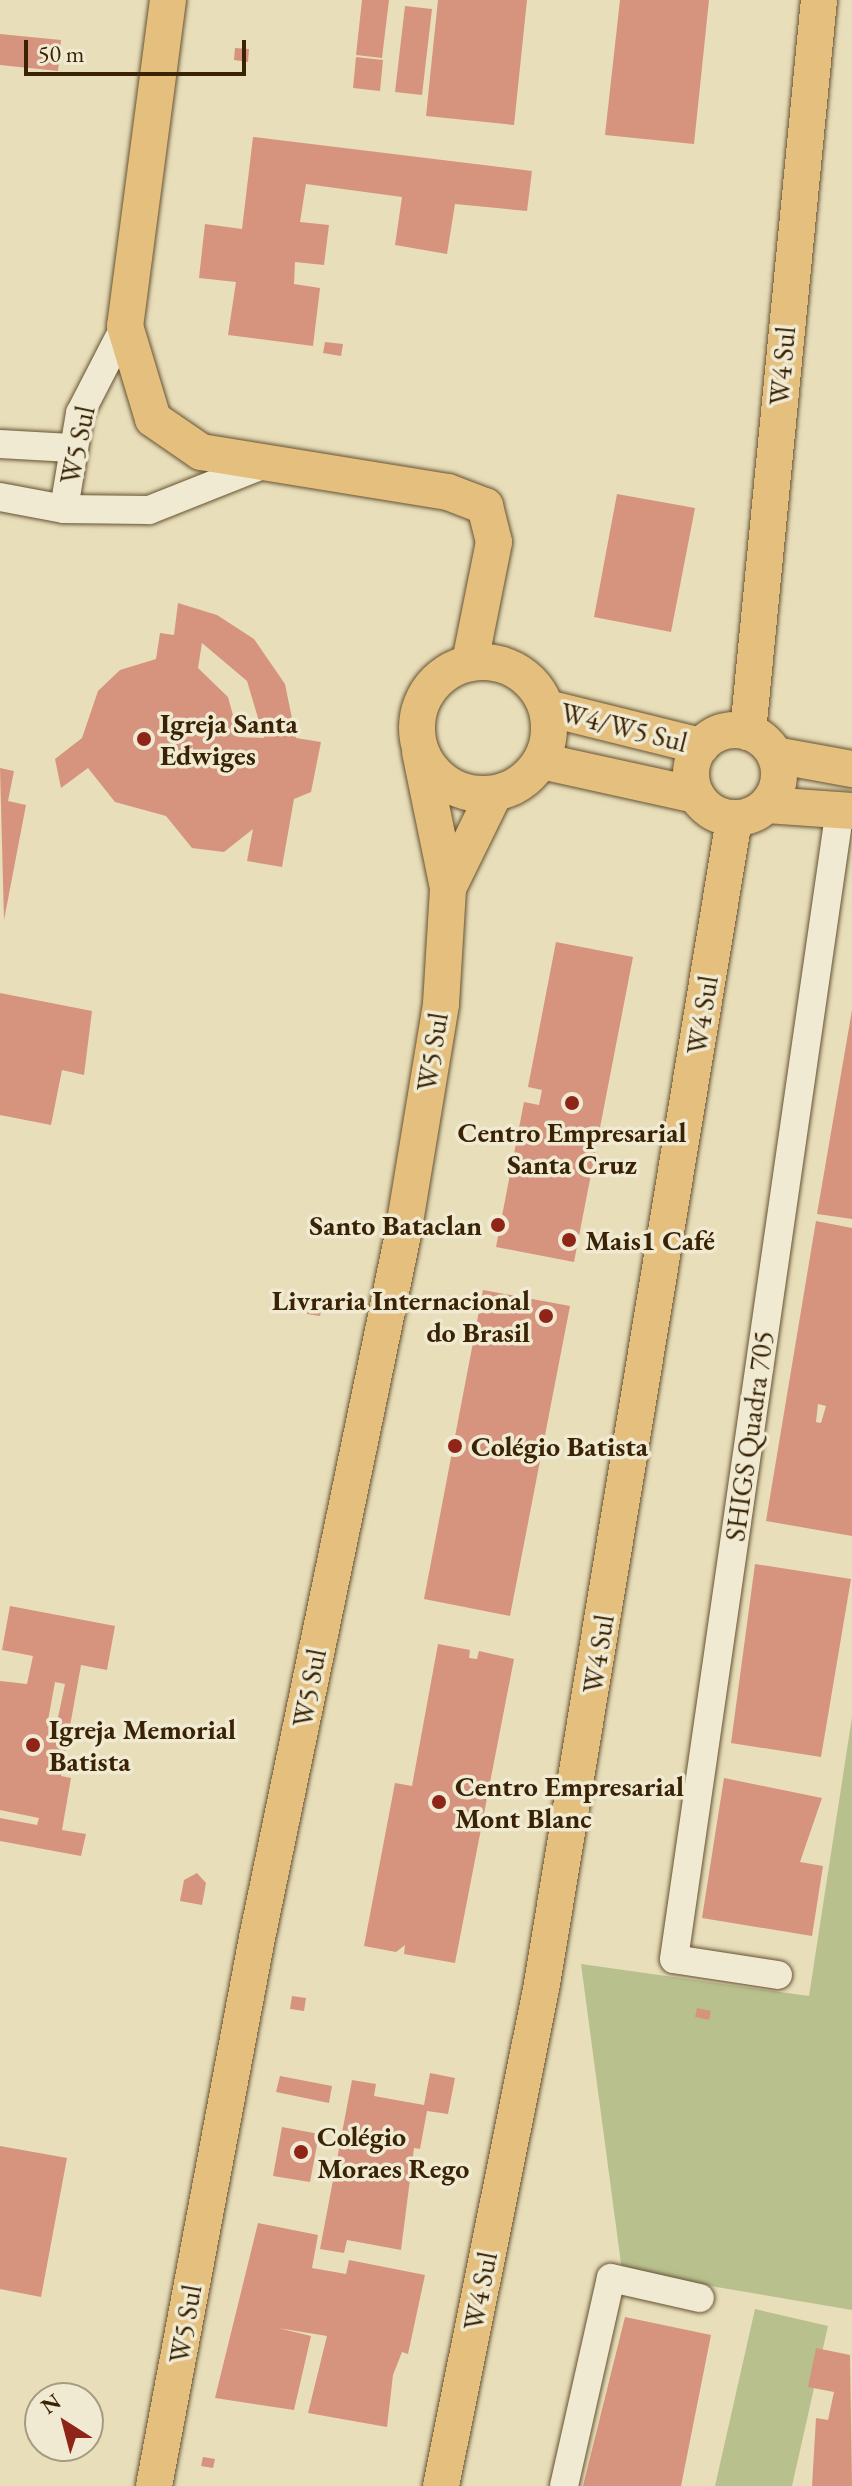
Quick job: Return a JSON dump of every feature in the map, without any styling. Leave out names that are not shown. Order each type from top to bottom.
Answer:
[{"type":"main road","name":"W5 Sul","points":[[168,0],[125,326],[153,419],[185,446],[265,464],[466,495],[485,506],[494,542],[470,662]]},
{"type":"main road","name":"W4 Sul","points":[[762,743],[819,0]]},
{"type":"main road","points":[[470,662],[509,666],[547,708],[541,761],[529,777],[494,794],[461,792],[436,776],[420,752],[416,724],[424,696],[443,674],[470,662]]},
{"type":"main road","name":"W4/W5 Sul","points":[[547,708],[701,746]]},
{"type":"main road","points":[[846,810],[767,805],[734,819],[712,812],[696,795],[691,769],[701,746],[723,732],[852,769]]},
{"type":"main road","points":[[762,743],[779,781],[767,805]]},
{"type":"main road","name":"W5 Sul","points":[[154,2486],[257,1938],[403,1234],[441,1004],[448,888],[420,752]]},
{"type":"main road","name":"W4/W5 Sul","points":[[541,761],[696,795]]},
{"type":"main road","name":"W5 Sul","points":[[448,888],[494,794]]},
{"type":"main road","name":"W4 Sul","points":[[441,2486],[542,1984],[734,819]]},
{"type":"street","name":"W5 Sul","points":[[125,326],[96,373],[71,448],[64,509],[149,510],[265,464]]},
{"type":"street","points":[[0,444],[71,448]]},
{"type":"street","points":[[0,497],[64,509]]},
{"type":"street","name":"SHIGS Quadra 705","points":[[778,1975],[674,1959],[846,810]]},
{"type":"street","points":[[564,2486],[611,2278],[700,2298]]},
{"type":"green space","points":[[852,1717],[852,2310],[622,2271],[581,1964],[809,1996]]},
{"type":"green space","points":[[755,2309],[828,2326],[792,2486],[715,2486]]},
{"type":"building","points":[[362,0],[389,0],[382,58],[356,55]]},
{"type":"building","points":[[438,0],[527,0],[514,125],[426,116]]},
{"type":"building","points":[[620,0],[709,0],[694,144],[605,135]]},
{"type":"building","points":[[405,6],[432,9],[422,95],[395,92]]},
{"type":"building","points":[[0,34],[61,40],[58,71],[0,65]]},
{"type":"building","points":[[235,48],[249,49],[248,62],[234,60]]},
{"type":"building","points":[[356,57],[383,60],[380,91],[353,88]]},
{"type":"building","points":[[253,137],[532,171],[527,211],[455,204],[447,254],[395,245],[402,197],[306,184],[300,222],[329,225],[324,265],[295,262],[294,284],[320,288],[313,346],[228,335],[236,282],[199,278],[205,224],[242,229]]},
{"type":"building","points":[[325,342],[343,344],[341,356],[323,353]]},
{"type":"building","points":[[617,494],[695,508],[671,632],[594,617]]},
{"type":"building","points":[[178,603],[217,615],[254,639],[285,684],[296,738],[321,742],[311,792],[294,799],[282,867],[247,861],[253,829],[224,852],[192,848],[166,816],[115,802],[88,768],[61,788],[55,759],[82,738],[98,691],[120,670],[156,659],[160,633],[174,635]],"holes":[[[202,643],[247,681],[264,738],[239,737],[228,697],[198,668]]]},
{"type":"building","points":[[0,768],[14,771],[8,801],[26,805],[4,920]]},
{"type":"building","name":"Centro Empresarial Santa Cruz","points":[[556,942],[633,957],[574,1262],[496,1247],[524,1102],[539,1105],[542,1090],[528,1087]]},
{"type":"building","points":[[0,993],[92,1011],[84,1075],[62,1070],[51,1125],[0,1115]]},
{"type":"building","points":[[852,1010],[852,1219],[817,1214]]},
{"type":"building","points":[[816,1221],[852,1228],[852,1536],[766,1521]],"holes":[[[818,1404],[826,1406],[821,1423],[816,1422]]]},
{"type":"building","points":[[483,1290],[570,1306],[510,1616],[424,1599]]},
{"type":"building","points":[[309,1302],[322,1304],[320,1316],[307,1314]]},
{"type":"building","points":[[755,1564],[851,1579],[821,1757],[731,1743]]},
{"type":"building","name":"Igreja Memorial Batista","points":[[10,1606],[115,1626],[107,1670],[81,1665],[61,1776],[71,1778],[62,1830],[86,1834],[81,1856],[0,1841],[0,1818],[37,1825],[39,1818],[0,1810],[0,1681],[27,1684],[33,1656],[2,1650]],"holes":[[[55,1682],[65,1684],[56,1727],[47,1726]]]},
{"type":"building","name":"Centro Empresarial Mont Blanc","points":[[438,1644],[470,1650],[469,1658],[477,1659],[479,1651],[514,1659],[455,1963],[404,1954],[405,1945],[396,1952],[364,1946],[395,1783],[412,1786]]},
{"type":"building","points":[[724,1778],[822,1798],[800,1862],[823,1866],[812,1936],[702,1918]]},
{"type":"building","points":[[197,1873],[206,1883],[202,1905],[180,1901],[184,1880]]},
{"type":"building","points":[[292,1996],[306,1998],[304,2011],[290,2009]]},
{"type":"building","points":[[697,2008],[711,2011],[709,2020],[695,2017]]},
{"type":"building","points":[[430,2073],[455,2078],[448,2114],[427,2111],[420,2149],[414,2148],[401,2250],[347,2240],[344,2253],[320,2249],[352,2080],[376,2084],[374,2096],[424,2105]]},
{"type":"building","points":[[280,2076],[332,2086],[329,2103],[276,2092]]},
{"type":"building","points":[[282,2127],[319,2134],[310,2182],[273,2176]]},
{"type":"building","points":[[0,2146],[67,2158],[41,2297],[0,2289]]},
{"type":"building","points":[[258,2223],[318,2235],[312,2268],[346,2274],[349,2260],[425,2275],[408,2354],[402,2352],[393,2375],[387,2427],[308,2413],[327,2336],[278,2328],[311,2336],[294,2410],[215,2398]]},
{"type":"building","points":[[625,2317],[711,2335],[681,2486],[583,2486]]},
{"type":"building","points":[[816,2348],[850,2355],[852,2486],[812,2486],[816,2418],[828,2420],[834,2392],[808,2387]]},
{"type":"building","points":[[203,2457],[215,2459],[213,2468],[201,2466]]},
{"type":"place","name":"Igreja Santa Edwiges","points":[[144,739]]},
{"type":"place","name":"Centro Empresarial Santa Cruz","points":[[572,1103]]},
{"type":"place","name":"Santo Bataclan","points":[[498,1225]]},
{"type":"place","name":"Mais1 Café","points":[[569,1240]]},
{"type":"place","name":"Livraria Internacional do Brasil","points":[[546,1316]]},
{"type":"place","name":"Colégio Batista","points":[[455,1446]]},
{"type":"place","name":"Igreja Memorial Batista","points":[[33,1745]]},
{"type":"place","name":"Centro Empresarial Mont Blanc","points":[[439,1802]]},
{"type":"place","name":"Colégio Moraes Rego","points":[[301,2152]]}]
